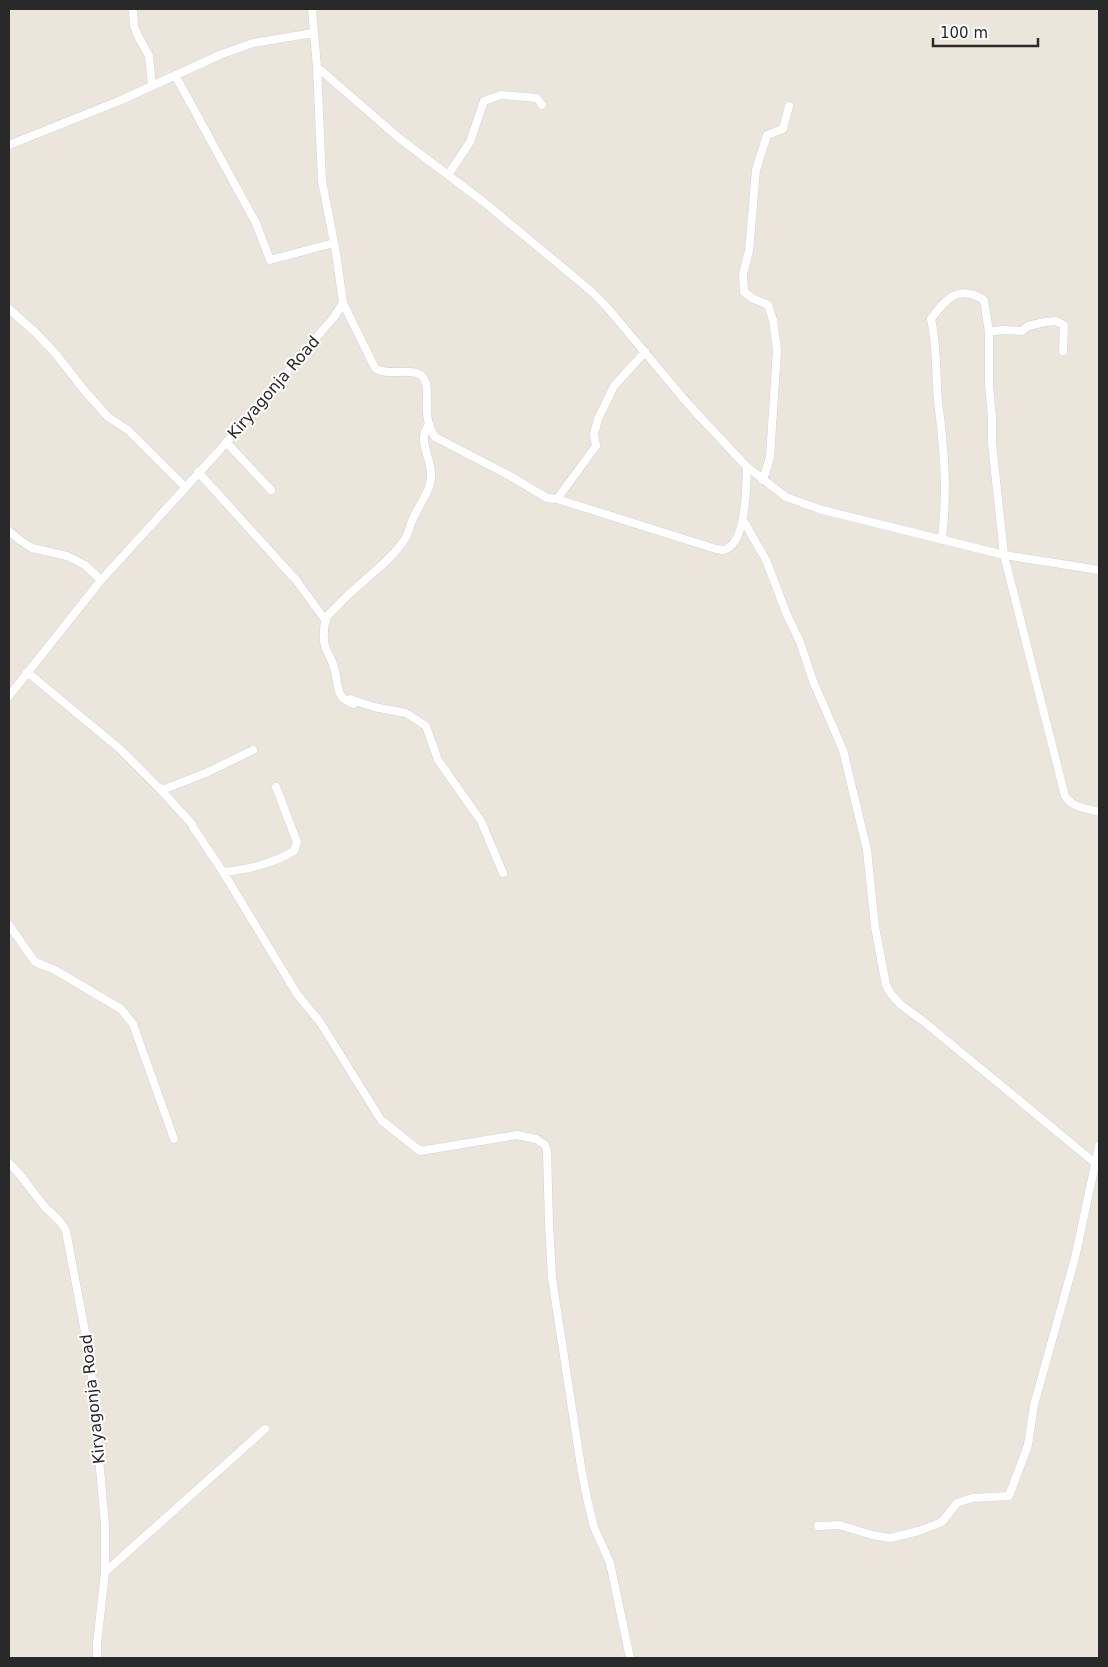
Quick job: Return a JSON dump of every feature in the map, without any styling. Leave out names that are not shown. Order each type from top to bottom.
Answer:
[{"type":"street","points":[[133,9],[134,26],[149,56],[152,85]]},
{"type":"street","points":[[312,9],[317,67],[322,181],[343,303],[375,368],[381,371],[412,372],[421,374],[424,378],[427,386],[428,426],[435,437],[510,476],[547,498],[724,550],[735,541],[743,520],[747,467]]},
{"type":"street","points":[[9,145],[119,101],[175,75],[253,43],[313,33]]},
{"type":"street","points":[[317,67],[399,138],[485,203],[591,291],[606,306],[689,405],[747,467],[786,497],[819,509],[1004,555],[1099,570]]},
{"type":"street","points":[[175,75],[256,223],[270,260],[334,243]]},
{"type":"street","points":[[448,175],[470,142],[484,101],[501,95],[537,98],[542,105]]},
{"type":"street","points":[[763,480],[770,457],[777,350],[773,320],[768,305],[744,292],[743,274],[750,251],[756,170],[767,135],[783,129],[789,106]]},
{"type":"street","points":[[942,540],[946,505],[945,456],[939,412],[935,335],[931,319],[941,305],[955,294],[967,292],[984,300],[989,332],[992,443],[1004,555],[1065,796],[1075,805],[1099,812]]},
{"type":"street","name":"Kiryagonja Road","points":[[9,695],[101,580],[226,442],[334,317],[343,303]]},
{"type":"street","points":[[9,309],[56,353],[84,390],[108,417],[128,430],[185,487]]},
{"type":"street","points":[[989,332],[1002,330],[1022,331],[1028,326],[1056,322],[1064,325],[1064,351]]},
{"type":"street","points":[[557,500],[596,446],[594,434],[598,419],[614,386],[645,352]]},
{"type":"street","points":[[354,704],[340,696],[334,668],[325,651],[323,642],[326,621],[328,616],[365,578],[382,564],[409,533],[412,521],[429,487],[431,478],[430,460],[422,438],[428,426]]},
{"type":"street","points":[[226,442],[271,490]]},
{"type":"street","points":[[198,472],[296,580],[326,621]]},
{"type":"street","points":[[743,520],[766,560],[803,650],[813,681],[844,750],[866,850],[875,927],[886,985],[902,1006],[923,1021],[1095,1163]]},
{"type":"street","points":[[9,531],[20,542],[32,548],[67,556],[85,565],[101,580]]},
{"type":"street","points":[[27,672],[120,749],[187,817],[223,872],[297,994],[320,1022],[381,1120],[420,1151],[517,1135],[536,1139],[545,1145],[547,1151],[552,1278],[580,1458],[594,1527],[610,1563],[630,1658]]},
{"type":"street","points":[[340,696],[374,707],[406,713],[426,726],[438,760],[481,821],[503,873]]},
{"type":"street","points":[[159,788],[165,789],[208,772],[254,750]]},
{"type":"street","points":[[223,872],[254,868],[282,858],[294,851],[297,842],[276,787]]},
{"type":"street","points":[[9,925],[35,962],[55,970],[121,1009],[133,1024],[174,1138]]},
{"type":"street","points":[[818,1526],[839,1525],[872,1535],[890,1538],[919,1531],[942,1522],[957,1503],[972,1498],[1009,1496],[1028,1445],[1034,1405],[1075,1258],[1099,1146]]},
{"type":"street","name":"Kiryagonja Road","points":[[9,1163],[46,1208],[60,1220],[66,1231],[90,1358],[104,1525],[105,1572],[97,1658]]},
{"type":"street","points":[[105,1572],[265,1429]]}]
